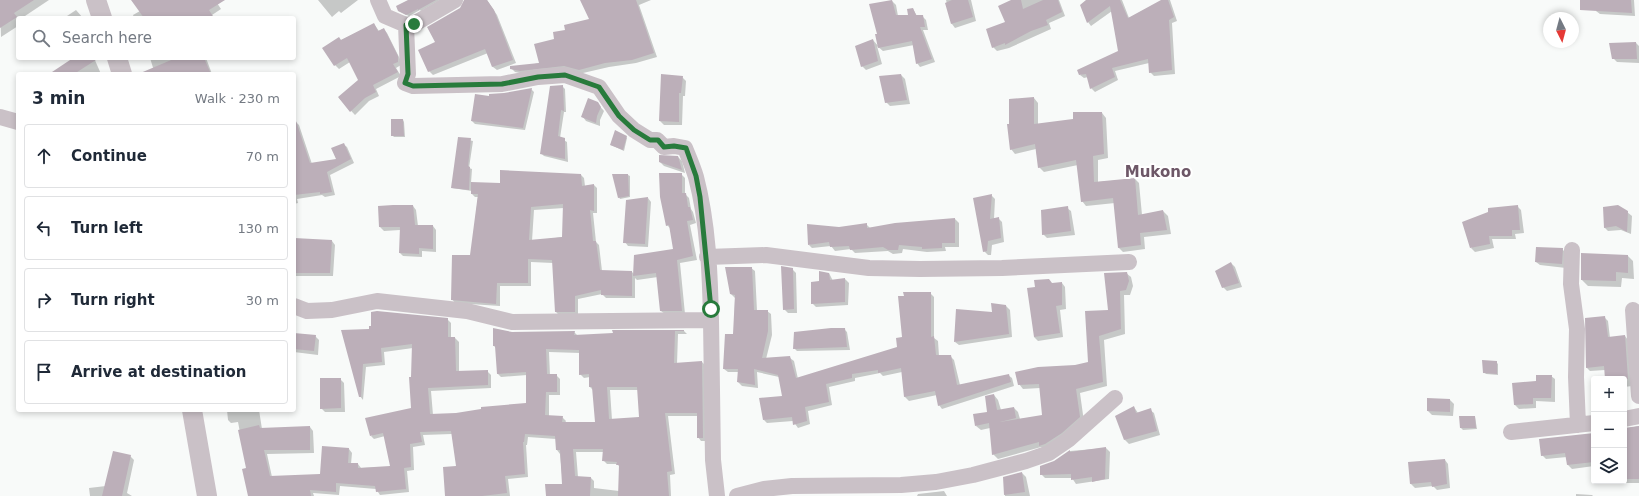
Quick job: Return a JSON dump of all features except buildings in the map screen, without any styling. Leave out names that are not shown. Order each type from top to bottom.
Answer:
[{"type":"street","points":[[96,0],[101,16]]},
{"type":"street","points":[[378,0],[385,16],[406,25],[414,24],[455,0]]},
{"type":"street","points":[[406,25],[408,74],[405,83],[413,86],[502,84],[538,77],[565,75],[599,87],[619,116],[634,130],[650,140],[658,140],[664,147],[674,146],[686,148],[696,176],[707,257],[711,320],[713,460],[717,496]]},
{"type":"street","points":[[118,60],[121,72]]},
{"type":"street","points":[[0,117],[16,121]]},
{"type":"street","points":[[1511,432],[1586,424],[1576,377],[1577,329],[1571,284],[1572,250]]},
{"type":"street","points":[[707,257],[766,254],[869,268],[920,269],[1002,268],[1129,262]]},
{"type":"street","points":[[296,307],[306,311],[332,310],[377,301],[467,311],[512,322],[711,320]]},
{"type":"street","points":[[1633,310],[1639,396]]},
{"type":"street","points":[[737,496],[764,489],[792,486],[901,485],[936,482],[1011,465],[1049,453],[1068,440],[1115,398]]},
{"type":"street","points":[[192,412],[207,496]]},
{"type":"street","points":[[1627,418],[1639,416]]},
{"type":"district","name":"Mukono","points":[[1158,172]]},
{"type":"route","points":[[414,24],[406,25],[408,74],[405,83],[409,85],[502,84],[538,77],[565,75],[599,87],[619,116],[634,130],[650,140],[658,140],[664,147],[674,146],[686,148],[696,176],[700,197],[710,284],[711,309]]}]
